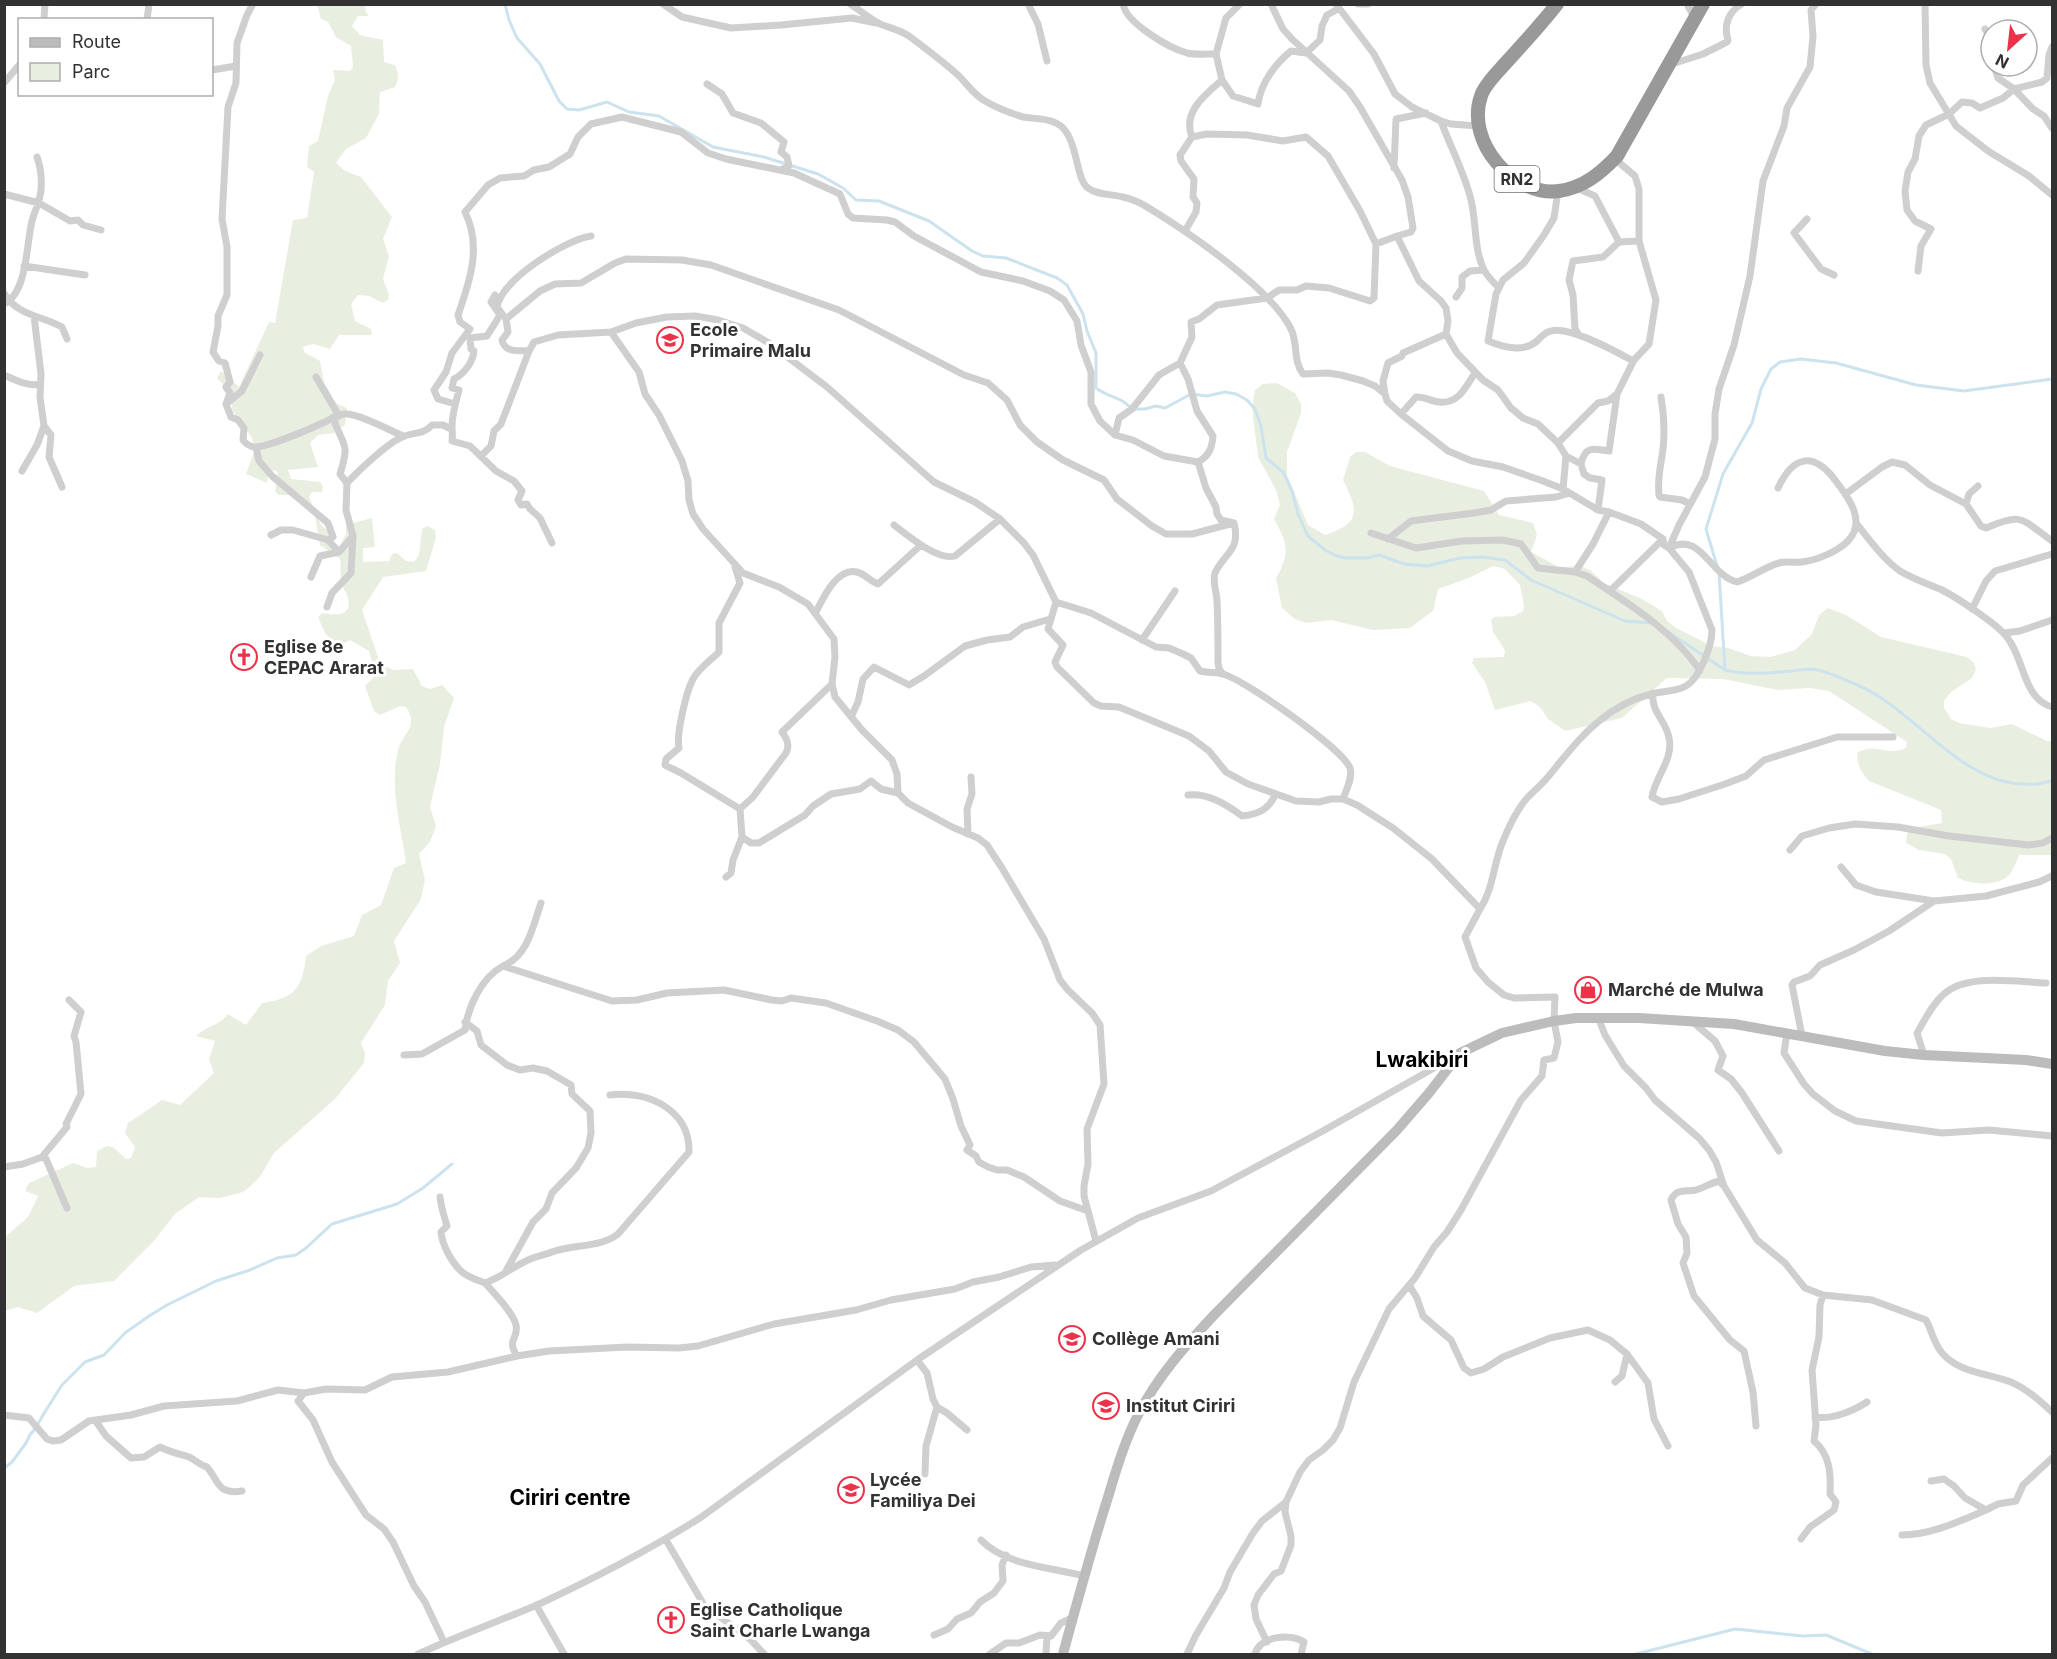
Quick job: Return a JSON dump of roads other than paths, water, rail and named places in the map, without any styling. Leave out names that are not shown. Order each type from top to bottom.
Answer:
[{"type":"highway","name":"RN2","points":[[1557,4],[1481,94],[1477,111],[1482,141],[1507,173],[1527,185],[1543,190],[1558,191],[1574,188],[1599,174],[1615,159],[1703,4]]},
{"type":"street","points":[[243,4],[247,15]]},
{"type":"street","points":[[253,4],[237,43],[236,83],[228,107],[222,219],[227,248],[227,295],[218,316],[219,326],[213,352],[219,361],[225,363],[230,382],[226,387],[230,393],[226,404],[231,417],[238,420],[244,428],[243,440],[247,445],[256,447],[347,414],[403,436]]},
{"type":"street","points":[[663,4],[682,17],[731,27],[852,18],[879,23],[900,31],[959,76],[975,95],[983,100],[1012,113],[1059,124],[1066,131],[1071,142],[1078,159],[1082,182],[1086,187],[1093,191],[1129,198],[1144,205],[1185,231],[1235,269],[1267,298],[1290,327],[1294,339],[1296,364],[1303,374],[1341,375],[1375,386],[1385,394]]},
{"type":"street","points":[[850,4],[879,23]]},
{"type":"street","points":[[1028,4],[1038,24],[1047,61]]},
{"type":"street","points":[[1123,4],[1124,11],[1133,20],[1162,41],[1187,53],[1216,54]]},
{"type":"street","points":[[1240,4],[1226,18],[1216,54],[1222,80],[1233,96],[1258,104],[1263,84],[1283,57],[1291,51],[1306,53]]},
{"type":"street","points":[[1271,4],[1282,29],[1349,90],[1402,180],[1408,197],[1413,228],[1411,232],[1376,244]]},
{"type":"street","points":[[1358,4],[1368,4]]},
{"type":"street","points":[[1687,4],[1695,19]]},
{"type":"street","points":[[1668,65],[1703,54],[1727,42],[1725,27],[1734,9],[1742,4]]},
{"type":"street","points":[[1669,548],[1705,477],[1715,439],[1715,414],[1719,389],[1734,345],[1750,276],[1762,181],[1784,126],[1786,108],[1810,67],[1813,36],[1811,10],[1816,4]]},
{"type":"street","points":[[1925,4],[1926,65],[1930,83],[1956,126],[1970,138],[2029,176],[2052,195]]},
{"type":"street","points":[[1306,53],[1320,40],[1322,26],[1327,15],[1337,7],[1374,54],[1395,94],[1412,107],[1441,121],[1478,126]]},
{"type":"street","points":[[1918,271],[1921,246],[1931,229],[1915,221],[1907,210],[1905,191],[1919,136],[1926,124],[1949,114],[1962,102],[1972,103],[1980,108],[1992,105],[2014,89],[2042,82],[2047,78],[2052,47]]},
{"type":"street","points":[[4,83],[18,66]]},
{"type":"street","points":[[213,70],[236,66]]},
{"type":"street","points":[[1998,78],[2044,116],[2052,128]]},
{"type":"street","points":[[1192,137],[1188,127],[1189,118],[1203,96],[1222,80]]},
{"type":"street","points":[[707,84],[722,94],[733,113],[761,123],[783,142],[781,152],[787,157],[789,166],[783,169]]},
{"type":"street","points":[[1394,168],[1396,119],[1425,113]]},
{"type":"street","points":[[455,404],[438,399],[434,390],[446,372],[452,353],[470,329],[460,322],[458,315],[474,264],[474,238],[465,212],[489,185],[500,178],[524,176],[534,170],[549,167],[570,154],[578,137],[591,124],[622,117],[681,132],[708,153],[749,164],[783,169],[840,194],[848,214],[853,218],[895,222],[914,236],[981,272],[1023,281],[1050,291],[1064,300],[1077,321],[1081,345],[1091,372],[1091,404],[1100,422],[1115,435],[1132,440],[1164,456],[1198,462],[1210,452],[1213,436],[1197,411],[1188,379],[1180,363]]},
{"type":"street","points":[[1441,121],[1470,194],[1484,270],[1499,288]]},
{"type":"street","points":[[1115,435],[1119,418],[1132,409],[1159,375],[1180,363],[1192,337],[1191,322],[1199,319],[1217,305],[1267,298],[1280,290],[1297,290],[1306,286],[1329,288],[1370,301],[1374,298],[1376,244],[1328,156],[1306,137],[1283,141],[1247,135],[1207,134],[1192,137],[1180,155],[1181,161],[1194,179],[1192,189],[1197,204],[1196,212],[1185,231]]},
{"type":"street","points":[[7,303],[19,289],[32,219],[39,203],[42,178],[37,157]]},
{"type":"street","points":[[1598,510],[1602,481],[1584,474],[1581,464],[1583,455],[1588,450],[1609,451],[1617,394],[1633,361],[1649,344],[1656,300],[1639,241],[1639,189],[1635,176],[1615,159]]},
{"type":"street","points":[[1574,188],[1595,196],[1619,242]]},
{"type":"street","points":[[1558,191],[1554,218],[1544,235],[1524,263],[1506,277],[1496,294],[1488,341],[1526,348],[1552,330],[1579,335],[1607,346],[1633,361]]},
{"type":"street","points":[[4,194],[39,203],[70,221],[78,220],[83,225],[101,230]]},
{"type":"street","points":[[1807,219],[1794,233],[1821,268],[1834,275]]},
{"type":"street","points":[[529,351],[509,350],[503,346],[502,340],[508,332],[506,319],[496,307],[498,300],[530,266],[578,238],[591,236]]},
{"type":"street","points":[[1397,236],[1419,281],[1446,308],[1448,321],[1446,334],[1457,353],[1475,373],[1498,390],[1511,408],[1524,418],[1538,424],[1558,443],[1566,456],[1581,464]]},
{"type":"street","points":[[1579,335],[1575,329],[1573,295],[1569,279],[1573,261],[1603,257],[1619,242],[1639,241]]},
{"type":"street","points":[[506,319],[540,291],[555,284],[581,283],[626,259],[682,260],[704,264],[839,310],[964,375],[988,383],[1007,400],[1020,425],[1037,442],[1063,460],[1104,480],[1117,499],[1166,534],[1192,534],[1233,523]]},
{"type":"street","points":[[24,266],[85,275]]},
{"type":"street","points":[[1456,297],[1462,288],[1462,277],[1470,271],[1484,270]]},
{"type":"street","points":[[4,293],[7,303]]},
{"type":"street","points":[[451,429],[459,390],[452,388],[454,379],[462,375],[473,359],[474,351],[471,349],[470,338],[487,336],[500,315],[491,302],[495,295],[498,300]]},
{"type":"street","points":[[7,303],[17,306],[22,312],[62,327],[68,339]]},
{"type":"street","points":[[22,471],[37,445],[44,426],[34,316]]},
{"type":"street","points":[[481,456],[491,446],[494,431],[501,424],[534,342],[558,335],[611,332],[636,323],[667,317],[695,316],[743,328],[769,343],[826,387],[934,482],[975,502],[1000,519],[1024,543],[1033,555],[1056,602],[1048,629],[1063,645],[1055,662],[1057,667],[1094,703],[1101,706],[1119,707],[1189,736],[1209,751],[1226,772],[1248,784],[1296,801],[1342,799],[1373,814],[1402,834],[1440,867],[1480,909]]},
{"type":"street","points":[[611,332],[639,372],[645,394],[682,461],[693,514],[703,529],[743,573],[795,595],[816,612],[834,639],[832,684],[835,698],[892,760],[897,774],[898,793]]},
{"type":"street","points":[[1267,1642],[1256,1619],[1254,1605],[1258,1595],[1274,1574],[1281,1571],[1291,1545],[1292,1536],[1285,1512],[1286,1502],[1300,1472],[1309,1460],[1333,1440],[1340,1428],[1354,1382],[1389,1309],[1409,1285],[1461,1210],[1521,1100],[1542,1076],[1544,1060],[1554,1058],[1558,1042],[1554,1021],[1555,997],[1508,997],[1488,982],[1476,968],[1465,937],[1490,890],[1504,838],[1526,799],[1547,778],[1566,752],[1597,722],[1617,707],[1636,698],[1688,685],[1706,657],[1712,639],[1713,630],[1689,572],[1664,545],[1663,539],[1641,524],[1598,510],[1566,491],[1530,475],[1460,457],[1433,440],[1387,401],[1383,381],[1388,363],[1402,356],[1403,353],[1446,334]]},
{"type":"street","points":[[226,404],[242,392],[260,355]]},
{"type":"street","points":[[1401,414],[1416,397],[1441,403],[1458,397],[1475,373]]},
{"type":"street","points":[[4,375],[35,386],[40,384]]},
{"type":"street","points":[[315,377],[336,417],[346,444],[340,474],[347,483],[346,510],[353,536],[351,573],[332,593],[327,607]]},
{"type":"street","points":[[1558,443],[1598,403],[1608,401],[1617,394]]},
{"type":"street","points":[[1661,397],[1665,422],[1657,481],[1659,495],[1690,504]]},
{"type":"street","points":[[347,483],[387,447],[403,436],[426,432],[432,425],[442,425],[454,433],[452,441],[470,446],[496,471],[514,481],[522,491],[518,500],[521,505],[527,504],[540,518],[552,543]]},
{"type":"street","points":[[44,426],[51,435],[49,457],[62,487]]},
{"type":"street","points":[[256,447],[259,461],[272,476],[328,523],[333,537],[328,540]]},
{"type":"street","points":[[1566,456],[1566,491]]},
{"type":"street","points":[[1669,548],[1678,543],[1690,544],[1700,550],[1719,573],[1737,582],[1779,563],[1805,562],[1836,550],[1853,535],[1856,523],[1847,493],[1828,471],[1818,464],[1809,460],[1799,462],[1785,474],[1778,488]]},
{"type":"street","points":[[1198,462],[1217,514],[1221,520],[1233,523]]},
{"type":"street","points":[[1847,493],[1892,462],[1905,465],[1955,500],[1966,504],[1981,526],[1986,528],[2011,518],[2019,519],[2052,541]]},
{"type":"street","points":[[1966,504],[1969,494],[1978,486]]},
{"type":"street","points":[[1388,539],[1411,521],[1491,510],[1506,501],[1556,497],[1566,491]]},
{"type":"street","points":[[1575,572],[1593,544],[1609,512]]},
{"type":"street","points":[[894,525],[921,545],[944,556],[954,556],[1000,519]]},
{"type":"street","points":[[1223,674],[1218,662],[1217,599],[1214,580],[1215,573],[1229,555],[1235,542],[1236,533],[1233,523]]},
{"type":"street","points":[[1856,523],[1901,572],[1945,592],[2005,633],[2022,666],[2032,693],[2040,701],[2052,707]]},
{"type":"street","points":[[271,535],[281,530],[293,530],[328,540],[339,552]]},
{"type":"street","points":[[1371,533],[1416,548],[1462,541],[1503,540],[1521,544],[1538,568],[1575,572],[1587,576],[1656,623],[1699,669]]},
{"type":"street","points":[[311,577],[320,556],[339,552],[353,536]]},
{"type":"street","points":[[1610,591],[1663,539]]},
{"type":"street","points":[[816,612],[829,589],[840,577],[853,571],[861,573],[878,584],[921,545]]},
{"type":"street","points":[[1972,609],[1986,581],[1995,571],[2052,554]]},
{"type":"street","points":[[734,565],[740,583],[718,623],[719,652],[693,678],[681,713],[677,739],[679,748],[666,759],[665,765],[740,809]]},
{"type":"street","points":[[1142,640],[1175,591]]},
{"type":"street","points":[[1056,602],[1091,613],[1156,647],[1169,648],[1191,658],[1200,670],[1223,674],[1258,693],[1322,738],[1345,759],[1351,770],[1342,799]]},
{"type":"street","points":[[851,717],[858,702],[863,679],[874,667],[909,684],[924,676],[965,646],[1010,637],[1023,627],[1050,620]]},
{"type":"street","points":[[2005,633],[2020,631],[2052,620]]},
{"type":"street","points":[[740,809],[753,797],[786,753],[789,747],[782,732],[832,684]]},
{"type":"street","points":[[1653,693],[1652,704],[1669,738],[1670,754],[1653,789],[1652,797],[1662,802],[1725,784],[1746,776],[1764,760],[1837,737],[1893,737]]},
{"type":"street","points":[[968,834],[967,809],[972,794],[971,777]]},
{"type":"street","points":[[742,837],[751,843],[759,843],[805,815],[813,806],[831,794],[860,789],[871,782],[881,789],[898,793],[908,803],[978,838],[994,854],[1044,939],[1060,980],[1092,1012],[1100,1025],[1104,1084],[1087,1129],[1088,1164],[1084,1186],[1096,1241]]},
{"type":"street","points":[[1188,795],[1200,794],[1227,806],[1242,816],[1256,814],[1270,806],[1276,794]]},
{"type":"street","points":[[726,877],[731,873],[733,860],[742,837],[740,809]]},
{"type":"street","points":[[1790,849],[1802,836],[1829,828],[1855,824],[1898,827],[1949,836],[2029,845],[2043,843],[2052,838]]},
{"type":"street","points":[[1841,867],[1856,885],[1876,892],[1935,901],[1986,896],[2039,882],[2052,876]]},
{"type":"street","points":[[1802,1036],[1792,985],[1794,982],[1810,976],[1820,965],[1889,931],[1935,901]]},
{"type":"street","points":[[404,1055],[422,1054],[442,1045],[465,1030],[465,1022],[477,993],[492,972],[512,962],[525,946],[541,903]]},
{"type":"street","points":[[503,966],[612,1001],[637,1000],[667,993],[724,990],[772,1000],[783,1001],[791,998],[826,1003],[878,1021],[898,1030],[914,1042],[945,1079],[970,1145],[967,1150],[976,1156],[979,1162],[997,1170],[1006,1170],[1024,1177],[1060,1201],[1088,1210]]},
{"type":"street","points":[[1924,1055],[1917,1033],[1936,1001],[1955,986],[1971,982],[2012,980],[2046,983]]},
{"type":"street","points":[[4,1167],[23,1164],[42,1156],[67,1127],[81,1094],[74,1036],[81,1012],[69,1000]]},
{"type":"street","points":[[1598,1017],[1605,1035],[1624,1066],[1646,1088],[1655,1101],[1699,1138],[1709,1150],[1716,1162],[1724,1186]]},
{"type":"street","points":[[418,1654],[536,1605],[627,1562],[666,1540],[700,1518],[917,1360],[1096,1241],[1138,1218],[1211,1191],[1460,1053],[1502,1033],[1554,1021],[1598,1017],[1734,1023],[1850,1046],[1924,1055],[2026,1060],[2052,1064]]},
{"type":"street","points":[[1691,1021],[1715,1041],[1723,1056],[1718,1070],[1731,1079],[1743,1093],[1779,1151]]},
{"type":"street","points":[[465,1022],[477,1031],[481,1045],[507,1065],[520,1070],[533,1068],[547,1071],[571,1085],[572,1094],[590,1111],[590,1140],[583,1158],[552,1193],[546,1209],[533,1222],[505,1273]]},
{"type":"street","points":[[1787,1033],[1784,1053],[1804,1084],[1835,1111],[1856,1121],[1942,1133],[1989,1130],[2052,1136]]},
{"type":"street","points":[[1062,1654],[1084,1576],[1129,1436],[1138,1415],[1164,1372],[1185,1345],[1397,1130],[1460,1053]]},
{"type":"street","points":[[484,1283],[494,1280],[526,1260],[594,1242],[599,1244],[614,1238],[689,1152],[685,1130],[673,1113],[659,1101],[635,1095],[610,1095]]},
{"type":"street","points":[[42,1156],[46,1160],[67,1208]]},
{"type":"street","points":[[1756,1426],[1753,1392],[1744,1351],[1730,1340],[1694,1296],[1683,1263],[1687,1253],[1686,1237],[1678,1224],[1671,1200],[1674,1194],[1682,1190],[1697,1190],[1719,1181],[1757,1239],[1785,1263],[1805,1288],[1823,1295],[1872,1300],[1926,1320],[1935,1343],[1950,1360],[1970,1370],[2008,1381],[2023,1388],[2052,1412]]},
{"type":"street","points":[[440,1197],[443,1207],[442,1215],[447,1226],[441,1232],[441,1240],[461,1272],[484,1283],[501,1300],[515,1322],[516,1331],[512,1343],[517,1356]]},
{"type":"street","points":[[4,1415],[29,1418],[47,1439],[61,1440],[89,1422],[131,1415],[164,1406],[237,1401],[278,1390],[304,1393],[326,1389],[365,1390],[392,1377],[448,1372],[517,1356],[589,1348],[698,1346],[774,1324],[856,1310],[891,1300],[955,1289],[1031,1267],[1061,1264]]},
{"type":"street","points":[[1409,1285],[1424,1316],[1451,1340],[1464,1368],[1470,1373],[1484,1369],[1503,1357],[1550,1338],[1572,1332],[1588,1330],[1610,1340],[1628,1354],[1648,1383],[1654,1419],[1668,1446]]},
{"type":"street","points":[[1801,1539],[1810,1527],[1834,1510],[1836,1502],[1830,1494],[1830,1471],[1826,1454],[1814,1441],[1812,1370],[1818,1346],[1820,1305],[1823,1295]]},
{"type":"street","points":[[1615,1382],[1622,1376],[1628,1354]]},
{"type":"street","points":[[917,1360],[927,1373],[937,1407],[967,1430]]},
{"type":"street","points":[[304,1393],[298,1401],[313,1420],[332,1462],[366,1515],[384,1529],[393,1542],[444,1642]]},
{"type":"street","points":[[1815,1418],[1821,1419],[1842,1414],[1867,1402]]},
{"type":"street","points":[[925,1474],[926,1446],[937,1407]]},
{"type":"street","points":[[98,1420],[97,1423],[102,1432],[131,1458],[144,1457],[160,1448],[176,1455],[189,1457],[207,1467],[218,1485],[228,1492],[242,1491]]},
{"type":"street","points":[[1902,1535],[1930,1531],[1998,1504],[2016,1501],[2023,1485],[2052,1458]]},
{"type":"street","points":[[1931,1481],[1944,1479],[1965,1498],[1986,1510]]},
{"type":"street","points":[[1187,1654],[1253,1533],[1262,1521],[1286,1502]]},
{"type":"street","points":[[666,1540],[704,1605],[751,1640],[764,1654]]},
{"type":"street","points":[[981,1540],[988,1547],[1024,1564],[1084,1576]]},
{"type":"street","points":[[934,1635],[948,1629],[957,1619],[971,1613],[980,1602],[994,1593],[1003,1581],[1002,1565],[1005,1555]]},
{"type":"street","points":[[536,1605],[564,1654]]},
{"type":"street","points":[[990,1654],[1006,1643],[1019,1643],[1040,1635],[1051,1636],[1061,1623],[1072,1618]]},
{"type":"street","points":[[1046,1654],[1047,1636]]},
{"type":"street","points":[[1255,1654],[1257,1649],[1267,1642],[1284,1637],[1298,1638],[1304,1642],[1301,1654]]},
{"type":"waterway","points":[[505,4],[517,38],[540,64],[559,101],[567,109],[579,110],[607,102],[629,112],[659,116],[713,147],[764,157],[818,174],[843,188],[856,200],[879,201],[929,221],[983,256],[1006,258],[1057,278],[1067,285],[1083,314],[1096,353],[1096,388],[1123,401],[1132,409],[1156,406],[1165,408],[1191,394],[1207,396],[1225,392],[1236,394],[1247,400],[1255,409],[1261,426],[1266,458],[1283,472],[1308,536],[1334,555],[1345,558],[1367,558],[1379,555],[1404,564],[1427,566],[1460,558],[1483,557],[1505,560],[1531,580],[1625,621],[1652,623]]},
{"type":"waterway","points":[[1717,566],[1706,529],[1723,474],[1752,423],[1761,389],[1771,369],[1780,362],[1801,359],[1836,363],[1916,385],[1964,391],[2052,379]]},
{"type":"waterway","points":[[1719,573],[1725,670]]},
{"type":"waterway","points":[[1670,633],[1725,670],[1759,673],[1812,669],[1834,675],[1879,697],[1971,767],[1996,779],[2022,784],[2052,781]]},
{"type":"waterway","points":[[4,1468],[12,1462],[26,1443],[62,1385],[85,1362],[104,1355],[125,1333],[149,1316],[216,1281],[277,1258],[296,1255],[332,1224],[397,1204],[423,1188],[452,1164]]},
{"type":"waterway","points":[[1636,1654],[1735,1629],[1803,1636],[1826,1635],[1872,1654]]},
{"type":"place","name":"Ecole Primaire Malu","points":[[670,340]]},
{"type":"place","name":"Eglise 8e CEPAC Ararat","points":[[244,657]]},
{"type":"place","name":"Marché de Mulwa","points":[[1588,990]]},
{"type":"place","name":"Collège Amani","points":[[1072,1339]]},
{"type":"place","name":"Institut Ciriri","points":[[1106,1406]]},
{"type":"place","name":"Lycée Familiya Dei","points":[[851,1490]]},
{"type":"place","name":"Eglise Catholique Saint Charle Lwanga","points":[[671,1620]]},
{"type":"district","name":"Lwakibiri","points":[[1422,1060]]},
{"type":"district","name":"Ciriri centre","points":[[570,1498]]}]
